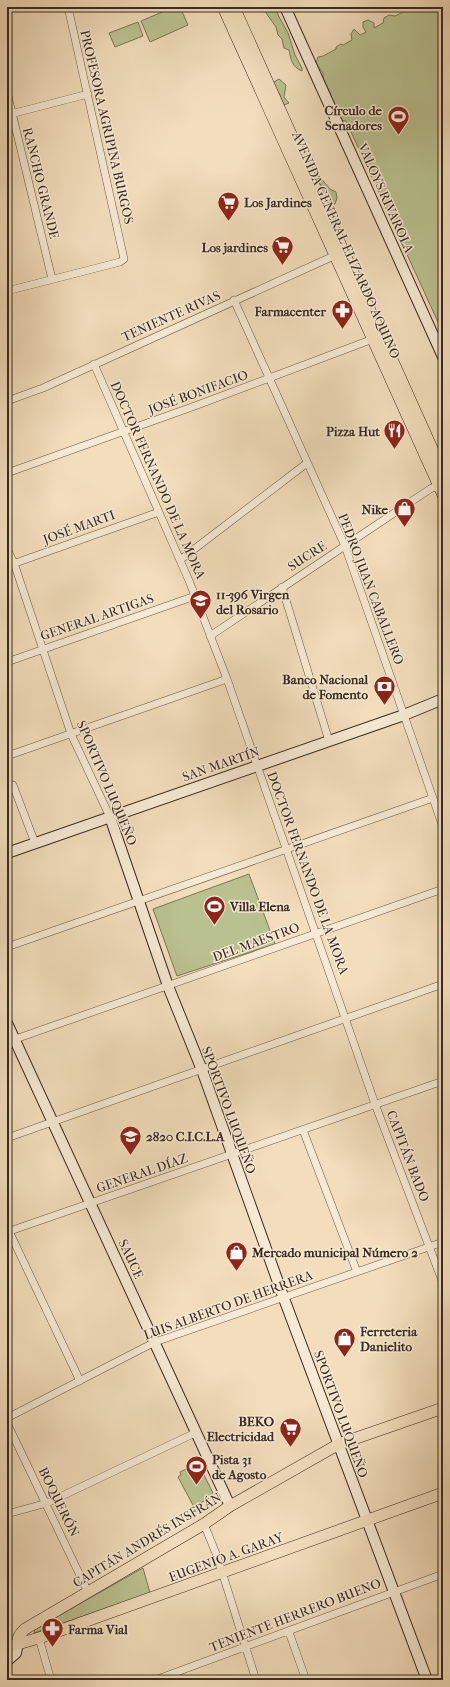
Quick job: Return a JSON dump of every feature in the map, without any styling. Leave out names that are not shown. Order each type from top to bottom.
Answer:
[{"type":"main road","name":"AVENIDA GENERAL ELIZARDO AQUINO","points":[[223,7],[443,473]]},
{"type":"main road","name":"AVENIDA GENERAL ELIZARDO AQUINO","points":[[234,7],[340,253],[373,339],[442,488]]},
{"type":"main road","name":"CAPITÁN ANDRÉS INSFRÁN","points":[[18,1644],[17,1639],[20,1633],[25,1629],[204,1524],[230,1506],[339,1444],[443,1408]]},
{"type":"main road","name":"EUGENIO A. GARAY","points":[[18,1644],[40,1638],[443,1493]]},
{"type":"main road","points":[[7,1647],[18,1644]]},
{"type":"street","name":"PROFESORA AGRIPINA BURGOS","points":[[52,279],[120,262],[124,259],[68,7]]},
{"type":"street","name":"VALOYS RIVAROLA","points":[[285,7],[443,357]]},
{"type":"street","name":"RANCHO GRANDE","points":[[7,92],[10,114],[52,279]]},
{"type":"street","points":[[10,114],[88,94]]},
{"type":"street","name":"TENIENTE RIVAS","points":[[7,401],[43,388],[340,253]]},
{"type":"street","points":[[7,291],[52,279]]},
{"type":"street","name":"PEDRO JUAN CABALLERO","points":[[234,300],[345,546],[443,827]]},
{"type":"street","name":"JOSÉ BONIFACIO","points":[[7,473],[270,378],[373,339]]},
{"type":"street","name":"DOCTOR FERNANDO DE LA MORA","points":[[94,364],[195,596],[257,766],[375,1104]]},
{"type":"street","points":[[180,560],[307,463]]},
{"type":"street","name":"SUCRE","points":[[210,636],[430,489],[442,488]]},
{"type":"street","name":"JOSÉ MARTI","points":[[10,565],[159,512]]},
{"type":"street","name":"SPORTIVO LUQUEÑO","points":[[7,549],[10,565],[42,649],[71,734],[110,817],[168,986],[202,1070],[283,1296],[427,1680]]},
{"type":"street","points":[[282,587],[329,741]]},
{"type":"street","name":"GENERAL ARTIGAS","points":[[7,662],[195,596]]},
{"type":"street","points":[[7,756],[226,679]]},
{"type":"street","name":"SAN MARTÍN","points":[[7,854],[404,715],[443,699]]},
{"type":"street","points":[[13,785],[35,843]]},
{"type":"street","points":[[7,947],[285,848],[433,798]]},
{"type":"street","name":"DEL MAESTRO","points":[[11,1041],[443,889]]},
{"type":"street","points":[[7,1138],[443,984]]},
{"type":"street","name":"SAUCE","points":[[7,1023],[11,1041],[53,1122],[230,1506]]},
{"type":"street","name":"GENERAL DÍAZ","points":[[8,1232],[443,1081]]},
{"type":"street","name":"CAPITÁN BADO","points":[[375,1104],[443,1283]]},
{"type":"street","points":[[303,1130],[357,1272]]},
{"type":"street","points":[[8,1232],[80,1381]]},
{"type":"street","name":"LUIS ALBERTO DE HERRERA","points":[[7,1418],[155,1342],[283,1296],[443,1242]]},
{"type":"street","name":"BOQUERÓN","points":[[7,1423],[47,1503],[88,1592]]},
{"type":"street","points":[[7,1514],[47,1503],[195,1432]]},
{"type":"street","points":[[204,1524],[222,1573],[256,1680]]},
{"type":"street","name":"TENIENTE HERRERO BUENO","points":[[155,1680],[289,1632],[393,1591],[443,1574]]},
{"type":"street","points":[[289,1632],[306,1680]]},
{"type":"street","points":[[40,1638],[51,1680]]},
{"type":"street","points":[[7,1661],[16,1653],[18,1644]]},
{"type":"green space","points":[[174,7],[180,7],[188,25],[150,42],[141,21]]},
{"type":"green space","points":[[265,7],[277,7],[278,15],[288,33],[302,71],[292,63],[289,50],[284,48],[282,39],[278,35],[276,27],[266,13]]},
{"type":"green space","name":"Círculo de Senadores","points":[[401,7],[443,7],[443,333],[346,121],[339,120],[330,93],[323,78],[323,73],[316,63],[318,57],[336,49],[336,47],[341,44],[343,45],[352,40],[351,34],[354,29],[360,35],[366,32],[363,27],[363,22],[368,20],[374,23],[374,28],[383,23],[384,18],[389,15],[395,16],[403,12]]},
{"type":"green space","points":[[138,22],[143,36],[115,47],[109,33]]},
{"type":"green space","points":[[279,79],[286,85],[284,97],[289,103],[284,105],[280,94],[276,90],[274,82]]},
{"type":"green space","points":[[319,176],[330,189],[336,192],[337,198],[335,204],[327,204],[326,196],[322,192],[322,186],[316,177]]},
{"type":"green space","name":"Villa Elena","points":[[249,874],[275,944],[177,976],[153,909]]},
{"type":"green space","name":"Pista 31 de Agosto","points":[[198,1463],[214,1495],[194,1507],[178,1477],[181,1475],[180,1472]]},
{"type":"green space","points":[[143,1568],[150,1593],[34,1633],[35,1629]]},
{"type":"place","name":"Círculo de Senadores","points":[[398,136]]},
{"type":"place","name":"Los Jardines","points":[[228,222]]},
{"type":"place","name":"Los jardines","points":[[283,266]]},
{"type":"place","name":"Farmacenter","points":[[342,330]]},
{"type":"place","name":"Pizza Hut","points":[[395,450]]},
{"type":"place","name":"Nike","points":[[404,528]]},
{"type":"place","name":"11-396 Virgen del Rosario","points":[[201,620]]},
{"type":"place","name":"Banco Nacional de Fomento","points":[[384,706]]},
{"type":"place","name":"Villa Elena","points":[[214,926]]},
{"type":"place","name":"2820 C.I.C.L.A","points":[[131,1156]]},
{"type":"place","name":"Mercado municipal Número 2","points":[[236,1272]]},
{"type":"place","name":"Ferreteria Danielito","points":[[344,1358]]},
{"type":"place","name":"BEKO Electricidad","points":[[290,1448]]},
{"type":"place","name":"Pista 31 de Agosto","points":[[196,1486]]},
{"type":"place","name":"Farma Vial","points":[[53,1648]]}]
